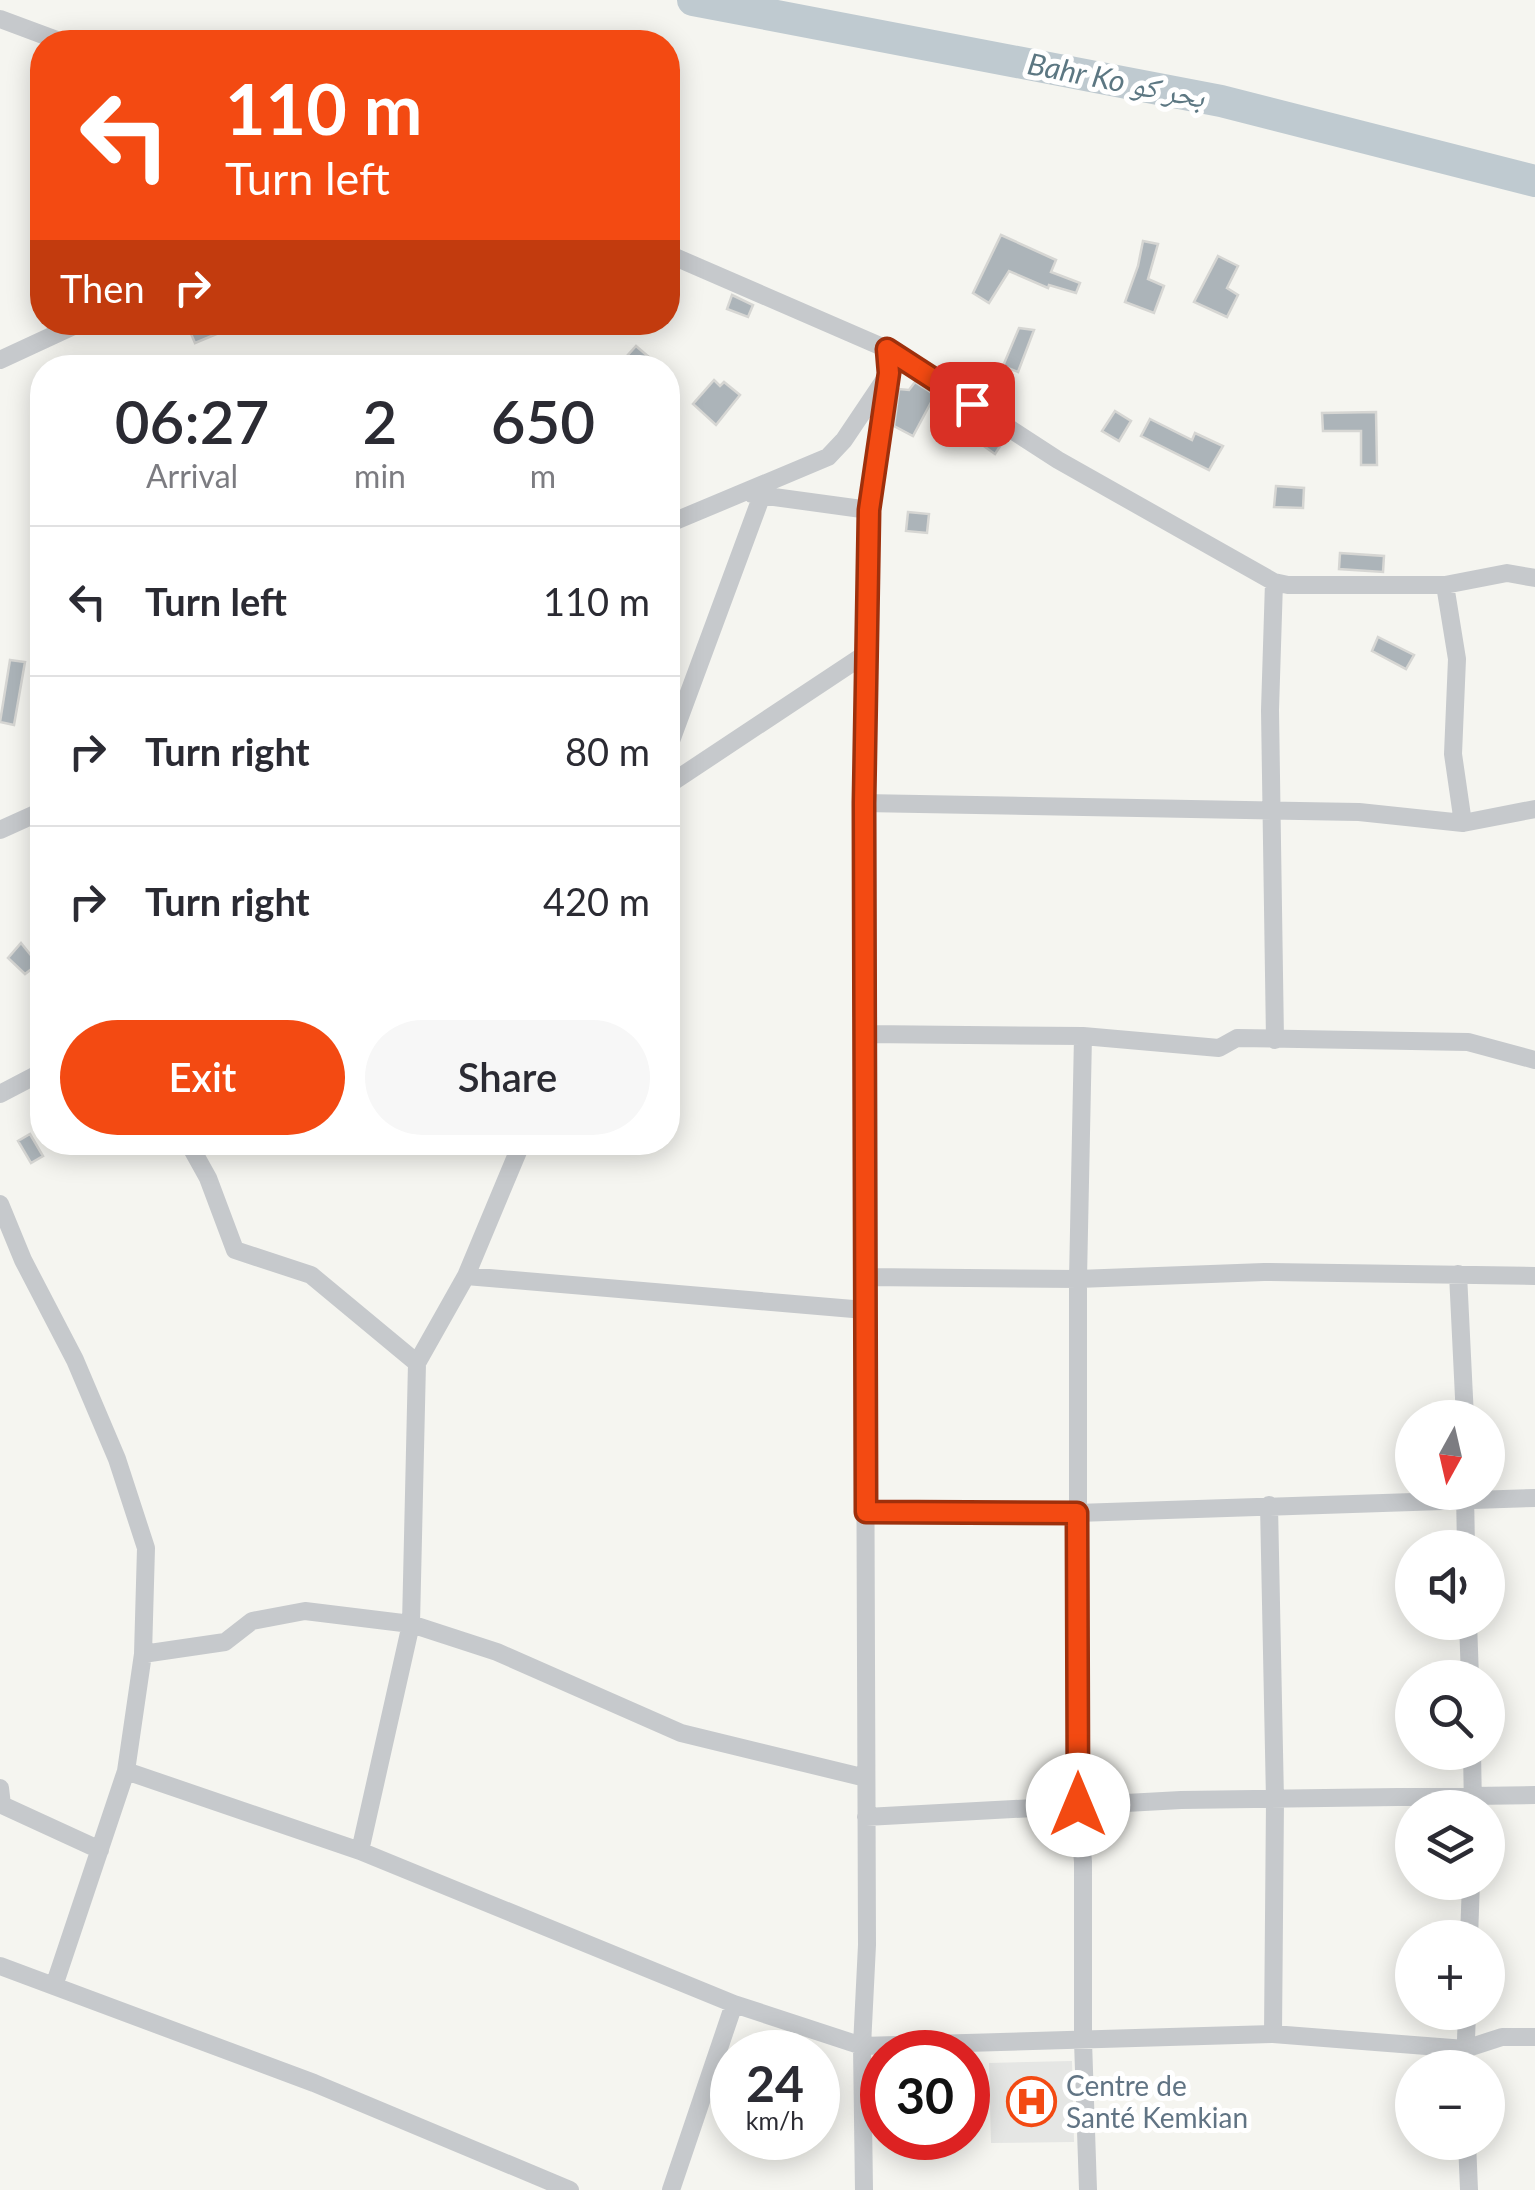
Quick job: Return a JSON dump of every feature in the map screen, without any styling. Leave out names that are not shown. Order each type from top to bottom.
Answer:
[{"type":"street","points":[[0,19],[30,30]]},
{"type":"street","points":[[680,259],[887,349],[1058,460],[1274,582],[1288,586],[1445,586],[1506,572],[1535,578]]},
{"type":"street","points":[[0,360],[54,335]]},
{"type":"street","points":[[863,2030],[867,1945],[864,803],[869,510],[889,373],[887,349]]},
{"type":"street","points":[[680,519],[828,457],[889,373]]},
{"type":"street","points":[[736,493],[869,510]]},
{"type":"street","points":[[680,717],[762,495]]},
{"type":"street","points":[[1274,582],[1271,811],[1276,1040]]},
{"type":"street","points":[[1445,586],[1457,659],[1454,754],[1462,823]]},
{"type":"street","points":[[680,777],[868,653]]},
{"type":"street","points":[[864,803],[1359,812],[1462,823],[1535,809]]},
{"type":"street","points":[[0,830],[30,816]]},
{"type":"street","points":[[866,1034],[1082,1036],[1219,1048],[1237,1038],[1468,1042],[1535,1060]]},
{"type":"street","points":[[1082,1036],[1078,1805],[1083,1862],[1082,2042],[1088,2190]]},
{"type":"street","points":[[0,1094],[30,1078]]},
{"type":"street","points":[[195,1155],[236,1250],[311,1274],[417,1363]]},
{"type":"street","points":[[360,1851],[411,1624],[417,1363],[466,1276],[517,1155]]},
{"type":"street","points":[[0,1204],[117,1458],[146,1548],[143,1654],[126,1772],[54,1986]]},
{"type":"street","points":[[864,1277],[1078,1279],[1264,1272],[1535,1276]]},
{"type":"street","points":[[1458,1274],[1464,1400]]},
{"type":"street","points":[[466,1276],[865,1310]]},
{"type":"street","points":[[1505,1498],[1535,1498]]},
{"type":"street","points":[[866,1512],[1077,1513],[1395,1500]]},
{"type":"street","points":[[1268,1506],[1275,1800],[1273,2034]]},
{"type":"street","points":[[143,1654],[225,1642],[252,1622],[305,1612],[411,1624],[497,1652],[681,1733],[866,1778]]},
{"type":"street","points":[[126,1772],[360,1851],[734,2004],[860,2045]]},
{"type":"street","points":[[0,1788],[2,1805],[100,1850]]},
{"type":"street","points":[[1505,1798],[1535,1795]]},
{"type":"street","points":[[866,1817],[1180,1800],[1395,1801]]},
{"type":"street","points":[[0,1966],[314,2084],[570,2190]]},
{"type":"street","points":[[671,2190],[734,2004]]},
{"type":"street","points":[[990,2044],[1273,2034],[1401,2050]]},
{"type":"street","points":[[1478,2050],[1502,2036],[1535,2037]]},
{"type":"street","points":[[864,2160],[864,2190]]},
{"type":"street","points":[[1467,2160],[1468,2190]]},
{"type":"shaded area","name":"Centre de Santé Kemkian","points":[[1072,2061],[1074,2142],[991,2143],[990,2063]]},
{"type":"building","points":[[1001,235],[1056,260],[1051,272],[1080,283],[1076,293],[1049,285],[1048,288],[1009,271],[989,303],[973,293]]},
{"type":"building","points":[[1143,241],[1158,244],[1148,279],[1164,286],[1154,313],[1125,302]]},
{"type":"building","points":[[1218,256],[1238,266],[1227,288],[1238,295],[1227,317],[1194,302]]},
{"type":"building","points":[[732,295],[753,305],[748,317],[727,309]]},
{"type":"building","points":[[1019,328],[1034,330],[1018,372],[1003,366]]},
{"type":"building","points":[[192,335],[214,335],[195,343]]},
{"type":"building","points":[[636,346],[646,355],[628,355]]},
{"type":"building","points":[[714,380],[720,386],[724,382],[740,395],[716,425],[693,404]]},
{"type":"building","points":[[915,382],[935,395],[913,436],[894,426],[899,389],[909,390]]},
{"type":"building","points":[[1115,411],[1131,421],[1119,441],[1102,431]]},
{"type":"building","points":[[1376,412],[1377,465],[1361,465],[1361,431],[1323,431],[1322,413]]},
{"type":"building","points":[[1150,419],[1192,440],[1195,433],[1223,446],[1209,470],[1141,436]]},
{"type":"building","points":[[986,428],[1004,440],[995,454],[978,442]]},
{"type":"building","points":[[1276,486],[1304,488],[1303,508],[1274,507]]},
{"type":"building","points":[[908,512],[929,514],[927,533],[906,531]]},
{"type":"building","points":[[1340,553],[1384,556],[1383,572],[1339,569]]},
{"type":"building","points":[[1378,637],[1414,655],[1406,669],[1372,651]]},
{"type":"building","points":[[10,660],[25,662],[14,725],[0,722]]},
{"type":"building","points":[[21,943],[30,954],[30,970],[25,974],[8,958]]},
{"type":"building","points":[[30,1134],[30,1155],[43,1156],[31,1163],[18,1141]]},
{"type":"waterway","name":"Bahr Ko بحر كو","points":[[693,0],[1221,101],[1535,181]]},
{"type":"place","name":"Centre de Santé Kemkian","points":[[1031,2102]]},
{"type":"route","points":[[972,404],[887,349],[889,373],[869,510],[864,803],[866,1512],[1077,1513],[1078,1805]]}]
